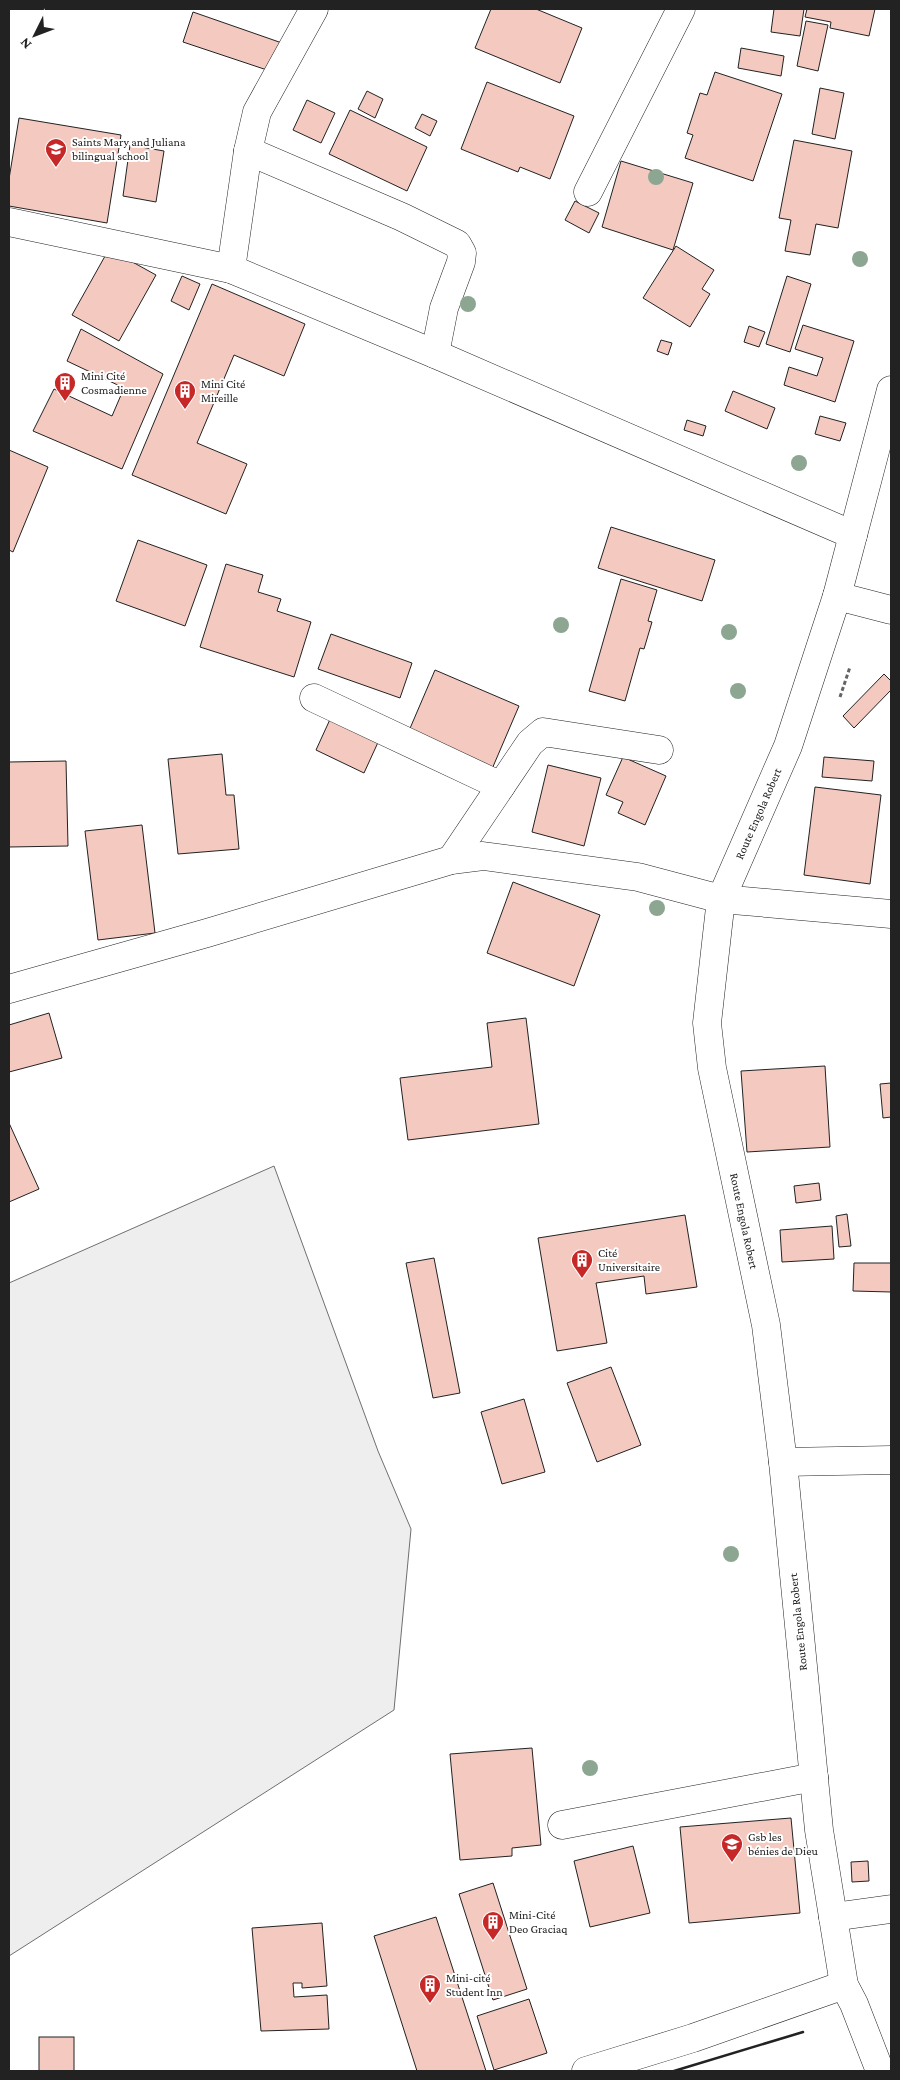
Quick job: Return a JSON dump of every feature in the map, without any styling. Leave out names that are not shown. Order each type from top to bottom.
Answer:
[{"type":"street","points":[[231,269],[248,152],[257,112],[314,9]]},
{"type":"street","points":[[588,192],[681,9]]},
{"type":"street","points":[[248,152],[402,217],[457,244],[462,253],[461,262],[444,308],[435,354]]},
{"type":"street","points":[[9,222],[231,269],[435,354],[854,535]]},
{"type":"street","name":"Route Engola Robert","points":[[880,2071],[854,2004],[844,1984],[819,1830],[783,1462],[766,1325],[712,1068],[707,1023],[722,899],[788,746],[837,596],[891,390]]},
{"type":"street","points":[[837,596],[891,610]]},
{"type":"street","points":[[314,698],[501,786]]},
{"type":"street","points":[[451,860],[530,743],[543,732],[659,750]]},
{"type":"street","points":[[9,988],[207,933],[451,860],[483,856],[638,877],[722,899],[891,914]]},
{"type":"street","points":[[783,1462],[891,1460]]},
{"type":"street","points":[[562,1825],[814,1777]]},
{"type":"street","points":[[833,1917],[891,1909]]},
{"type":"street","points":[[586,2071],[694,2038],[844,1984]]},
{"type":"shaded area","points":[[274,1166],[378,1451],[411,1529],[394,1710],[9,1956],[9,1283]]},
{"type":"building","points":[[491,9],[536,9],[582,28],[560,83],[475,48]]},
{"type":"building","points":[[774,9],[804,9],[800,36],[771,32]]},
{"type":"building","points":[[807,9],[875,9],[869,36],[830,28],[831,22],[805,17]]},
{"type":"building","points":[[193,12],[282,43],[273,72],[183,42]]},
{"type":"building","points":[[806,21],[828,25],[818,71],[797,66]]},
{"type":"building","points":[[741,48],[784,56],[781,76],[738,68]]},
{"type":"building","points":[[715,72],[782,94],[753,181],[685,158],[693,135],[687,133],[700,93],[707,95]]},
{"type":"building","points":[[487,82],[574,116],[550,179],[520,167],[518,172],[461,149]]},
{"type":"building","points":[[820,88],[844,93],[835,139],[812,134]]},
{"type":"building","points":[[367,91],[383,99],[375,118],[358,109]]},
{"type":"building","points":[[307,100],[335,113],[321,143],[293,130]]},
{"type":"building","points":[[350,110],[427,147],[407,191],[329,154]]},
{"type":"building","points":[[422,114],[437,121],[430,136],[415,128]]},
{"type":"building","points":[[19,118],[121,135],[107,223],[9,206],[9,179]]},
{"type":"building","points":[[794,140],[852,151],[838,228],[816,224],[810,255],[785,251],[791,220],[779,218]]},
{"type":"building","points":[[130,145],[164,151],[156,202],[123,196]]},
{"type":"building","points":[[621,161],[693,183],[673,250],[602,227]]},
{"type":"building","points":[[575,201],[599,213],[589,233],[565,220]]},
{"type":"building","points":[[676,246],[714,270],[702,289],[710,294],[690,327],[643,298]]},
{"type":"building","points":[[109,249],[156,275],[119,341],[72,315]]},
{"type":"building","points":[[182,276],[200,284],[189,310],[171,301]]},
{"type":"building","points":[[787,276],[811,284],[790,352],[766,344]]},
{"type":"building","name":"Mini Cité Mireille","points":[[212,284],[305,324],[284,376],[234,355],[197,443],[247,464],[226,514],[132,475]]},
{"type":"building","points":[[803,325],[854,341],[835,402],[784,385],[789,367],[817,376],[823,358],[795,349]]},
{"type":"building","points":[[749,326],[765,332],[759,347],[744,342]]},
{"type":"building","name":"Mini Cité Cosmadienne","points":[[81,329],[163,374],[122,469],[33,431],[54,389],[112,416],[124,388],[67,361]]},
{"type":"building","points":[[661,340],[672,343],[668,355],[657,351]]},
{"type":"building","points":[[733,391],[775,408],[767,429],[725,411]]},
{"type":"building","points":[[820,416],[846,423],[840,441],[815,434]]},
{"type":"building","points":[[687,420],[706,426],[703,436],[684,430]]},
{"type":"building","points":[[9,450],[48,467],[13,552],[9,550]]},
{"type":"building","points":[[611,527],[715,560],[702,601],[598,568]]},
{"type":"building","points":[[138,540],[207,565],[185,626],[116,601]]},
{"type":"building","points":[[226,564],[263,575],[258,592],[281,599],[277,611],[311,622],[294,677],[200,647]]},
{"type":"building","points":[[621,579],[657,590],[648,621],[652,622],[644,649],[640,648],[625,701],[589,691]]},
{"type":"building","points":[[331,634],[412,663],[400,698],[318,669]]},
{"type":"building","points":[[435,670],[519,706],[492,769],[408,733]]},
{"type":"building","points":[[884,674],[891,681],[891,690],[854,728],[843,716]]},
{"type":"building","points":[[332,715],[380,738],[364,773],[316,750]]},
{"type":"building","points":[[222,754],[226,795],[234,795],[239,849],[178,854],[168,759]]},
{"type":"building","points":[[623,757],[666,776],[645,825],[618,813],[623,802],[606,795]]},
{"type":"building","points":[[824,757],[874,761],[872,781],[822,777]]},
{"type":"building","points":[[66,761],[68,846],[9,847],[9,762]]},
{"type":"building","points":[[548,765],[601,778],[584,846],[532,832]]},
{"type":"building","points":[[815,787],[881,795],[870,884],[804,875]]},
{"type":"building","points":[[142,825],[155,933],[98,940],[85,831]]},
{"type":"building","points":[[513,882],[600,915],[574,986],[487,953]]},
{"type":"building","points":[[49,1013],[62,1058],[9,1072],[9,1025]]},
{"type":"building","points":[[526,1018],[539,1124],[408,1140],[400,1078],[492,1067],[487,1023]]},
{"type":"building","points":[[825,1066],[830,1147],[747,1152],[741,1071]]},
{"type":"building","points":[[891,1083],[891,1117],[883,1118],[880,1084]]},
{"type":"building","points":[[9,1123],[39,1189],[9,1202]]},
{"type":"building","points":[[819,1183],[821,1200],[796,1203],[794,1186]]},
{"type":"building","points":[[847,1214],[851,1246],[839,1247],[836,1216]]},
{"type":"building","name":"Cité Universitaire","points":[[685,1215],[697,1287],[646,1294],[644,1276],[596,1283],[607,1343],[557,1351],[538,1238]]},
{"type":"building","points":[[832,1226],[834,1259],[782,1262],[780,1230]]},
{"type":"building","points":[[434,1258],[460,1393],[433,1398],[406,1263]]},
{"type":"building","points":[[854,1263],[891,1263],[891,1292],[853,1291]]},
{"type":"building","points":[[611,1367],[641,1445],[597,1462],[567,1383]]},
{"type":"building","points":[[524,1399],[545,1472],[502,1484],[481,1412]]},
{"type":"building","points":[[532,1748],[541,1845],[512,1848],[512,1856],[460,1860],[450,1754]]},
{"type":"building","points":[[791,1818],[800,1913],[689,1923],[680,1827]]},
{"type":"building","points":[[633,1846],[650,1913],[590,1927],[574,1861]]},
{"type":"building","points":[[868,1861],[869,1881],[852,1882],[851,1862]]},
{"type":"building","name":"Mini-Cité Deo Graciaq","points":[[493,1883],[527,1989],[493,2000],[459,1894]]},
{"type":"building","name":"Mini-cité Student Inn","points":[[436,1917],[486,2071],[417,2071],[374,1936]]},
{"type":"building","points":[[322,1923],[327,1986],[302,1988],[302,1983],[293,1983],[294,1997],[327,1995],[329,2029],[261,2031],[252,1928]]},
{"type":"building","points":[[529,1999],[547,2053],[494,2070],[477,2016]]},
{"type":"building","points":[[39,2037],[74,2037],[74,2071],[39,2071]]},
{"type":"wall","points":[[674,2071],[803,2032]]},
{"type":"place","name":"Saints Mary and Juliana bilingual school","points":[[56,168]]},
{"type":"place","name":"Mini Cité Cosmadienne","points":[[65,402]]},
{"type":"place","name":"Mini Cité Mireille","points":[[185,410]]},
{"type":"place","name":"Cité Universitaire","points":[[582,1279]]},
{"type":"place","name":"Gsb les bénies de Dieu","points":[[732,1863]]},
{"type":"place","name":"Mini-Cité Deo Graciaq","points":[[493,1941]]},
{"type":"place","name":"Mini-cité Student Inn","points":[[430,2004]]}]
